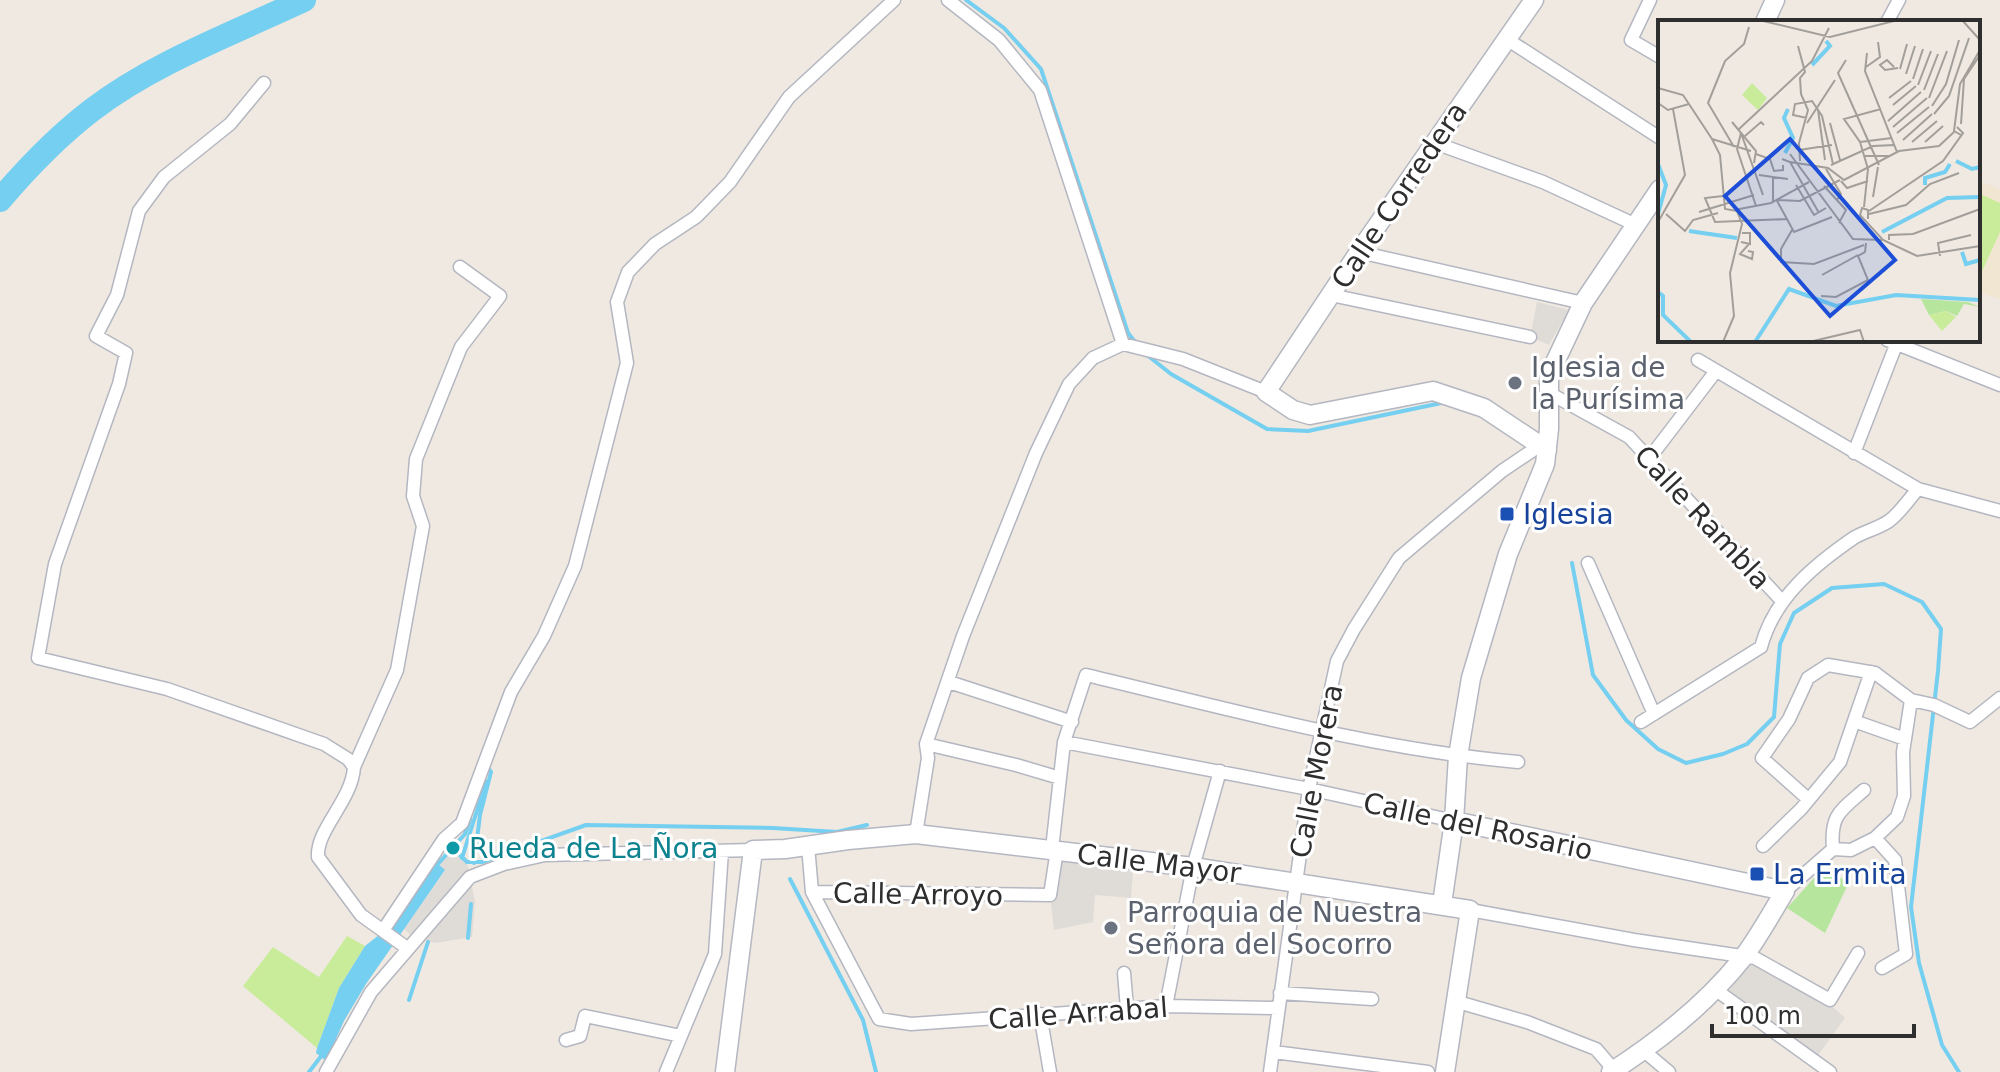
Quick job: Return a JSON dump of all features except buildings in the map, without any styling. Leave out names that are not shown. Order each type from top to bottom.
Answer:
[{"type":"street","points":[[384,929],[444,839],[462,823],[511,692],[544,636],[575,566],[627,363],[617,302],[628,272],[655,244],[696,217],[713,200],[730,182],[789,97],[894,0]]},
{"type":"street","points":[[948,0],[999,40],[1040,90],[1123,344]]},
{"type":"street","name":"Calle Corredera","points":[[1266,392],[1505,38],[1534,0]]},
{"type":"street","points":[[1650,0],[1631,40],[1658,56]]},
{"type":"street","points":[[1756,0],[1769,13]]},
{"type":"street","points":[[1888,20],[1899,0]]},
{"type":"street","points":[[1505,38],[1658,137]]},
{"type":"street","points":[[264,83],[230,124],[164,177],[139,211],[117,295],[96,336],[126,353],[119,384],[55,564],[38,658],[167,689],[324,744],[348,759],[354,767]]},
{"type":"street","points":[[1435,143],[1543,182],[1636,225]]},
{"type":"street","points":[[1442,904],[1454,821],[1458,756],[1471,678],[1508,554],[1545,464],[1543,448],[1551,394],[1549,375],[1583,303],[1636,225],[1653,213]]},
{"type":"street","points":[[1359,252],[1583,303]]},
{"type":"street","points":[[403,944],[361,915],[318,857],[318,843],[340,809],[354,778],[354,767],[397,670],[423,526],[413,496],[416,459],[461,347],[500,296],[460,267]]},
{"type":"street","points":[[1331,295],[1530,337]]},
{"type":"street","points":[[1854,453],[1891,342],[2000,385]]},
{"type":"street","points":[[916,834],[928,758],[926,744],[963,636],[1036,453],[1069,384],[1093,358],[1123,344],[1183,359],[1266,392],[1293,410],[1310,415],[1433,391],[1484,408],[1543,448]]},
{"type":"street","points":[[1698,360],[1918,489],[2000,511]]},
{"type":"street","points":[[1648,460],[1716,371]]},
{"type":"street","name":"Calle Rambla","points":[[1551,394],[1629,437],[1782,601],[1815,566],[1859,535],[1889,521],[1918,489]]},
{"type":"street","name":"Calle Morera","points":[[1270,1072],[1309,789],[1337,661],[1399,558],[1502,471],[1543,448]]},
{"type":"street","points":[[1588,563],[1654,714]]},
{"type":"street","points":[[1641,722],[1761,647],[1765,629],[1782,601]]},
{"type":"street","points":[[1808,799],[1762,758],[1789,719],[1808,678],[1828,665],[1871,672],[1911,700],[1934,705],[1970,722],[2000,698]]},
{"type":"street","points":[[1763,846],[1840,762],[1871,672]]},
{"type":"street","points":[[1054,850],[1064,742],[1086,675],[1321,731],[1458,756],[1518,762]]},
{"type":"street","points":[[949,682],[1072,722]]},
{"type":"street","points":[[1458,1002],[1527,1022],[1596,1049],[1612,1071],[1644,1051],[1716,990],[1744,957],[1785,891],[1833,849],[1851,850],[1875,838],[1897,817],[1904,796],[1905,739],[1911,700]]},
{"type":"street","points":[[1854,721],[1905,739]]},
{"type":"street","name":"Calle del Rosario","points":[[1064,742],[1309,789],[1785,891]]},
{"type":"street","points":[[926,744],[1060,778]]},
{"type":"street","points":[[1166,1006],[1193,867],[1220,771]]},
{"type":"street","points":[[1833,849],[1831,826],[1843,808],[1864,790]]},
{"type":"street","name":"Calle Mayor","points":[[753,850],[916,834],[1193,867],[1442,904],[1755,958],[1830,1000],[1858,953]]},
{"type":"street","points":[[1875,838],[1895,860],[1906,954],[1882,968]]},
{"type":"street","points":[[808,846],[812,892]]},
{"type":"street","points":[[326,1072],[371,992],[403,944],[464,881],[504,864],[545,855],[753,850],[725,1072]]},
{"type":"street","name":"Calle Arroyo","points":[[812,892],[1050,895],[1054,850]]},
{"type":"street","points":[[666,1072],[715,954],[722,851]]},
{"type":"street","name":"Calle Arrabal","points":[[812,892],[879,1019],[911,1024],[1166,1006],[1278,1008]]},
{"type":"street","points":[[1445,1072],[1470,910]]},
{"type":"street","points":[[1124,973],[1127,1008]]},
{"type":"street","points":[[1716,990],[1823,1070]]},
{"type":"street","points":[[1280,993],[1372,999]]},
{"type":"street","points":[[1040,1014],[1050,1072]]},
{"type":"street","points":[[566,1040],[580,1036],[585,1016],[681,1036]]},
{"type":"street","points":[[1644,1051],[1669,1072]]},
{"type":"street","points":[[1274,1052],[1428,1072]]},
{"type":"shaded area","points":[[1980,181],[2000,189],[2000,299],[1980,293]]},
{"type":"shaded area","points":[[1537,302],[1569,310],[1549,345],[1530,337]]},
{"type":"shaded area","points":[[453,848],[467,862],[475,902],[472,937],[435,943],[415,939],[404,929],[445,871],[438,863]]},
{"type":"shaded area","points":[[1057,850],[1134,859],[1131,898],[1095,895],[1093,922],[1054,930],[1050,895]]},
{"type":"shaded area","points":[[1755,958],[1830,1000],[1845,1018],[1814,1061],[1725,996]]},
{"type":"green space","points":[[1980,194],[2000,203],[2000,232],[1980,276]]},
{"type":"green space","points":[[1823,868],[1849,882],[1825,933],[1787,908]]},
{"type":"green space","points":[[347,936],[365,946],[339,988],[317,1048],[243,986],[273,947],[319,977]]},
{"type":"water","points":[[436,862],[445,870],[366,984],[344,1021],[326,1061],[316,1053],[339,988],[365,946],[389,927]]},
{"type":"waterway","points":[[0,200],[55,141],[116,93],[195,50],[304,0]]},
{"type":"waterway","points":[[966,0],[1004,28],[1041,69],[1128,333],[1136,343]]},
{"type":"waterway","points":[[1147,355],[1171,374],[1267,429],[1308,431],[1446,402]]},
{"type":"waterway","points":[[1572,563],[1593,675],[1626,720],[1658,749],[1686,763],[1723,754],[1747,744],[1774,717],[1780,644],[1794,613],[1832,588],[1884,584],[1922,602],[1941,629],[1911,907],[1919,963],[1942,1045],[1959,1072]]},
{"type":"waterway","points":[[474,863],[480,815],[491,772],[488,768]]},
{"type":"waterway","points":[[462,858],[486,782]]},
{"type":"waterway","points":[[436,866],[465,834],[470,819]]},
{"type":"waterway","points":[[453,848],[467,862],[482,862],[586,825],[837,832],[867,825]]},
{"type":"waterway","points":[[790,879],[863,1020],[876,1072]]},
{"type":"waterway","points":[[468,938],[471,904]]},
{"type":"waterway","points":[[409,1000],[428,942]]},
{"type":"waterway","points":[[309,1072],[322,1055]]},
{"type":"place","name":"Iglesia de la Purísima","points":[[1515,383]]},
{"type":"place","name":"Iglesia","points":[[1507,514]]},
{"type":"place","name":"Rueda de La Ñora","points":[[453,848]]},
{"type":"place","name":"La Ermita","points":[[1757,874]]},
{"type":"place","name":"Parroquia de Nuestra Señora del Socorro","points":[[1111,928]]}]
